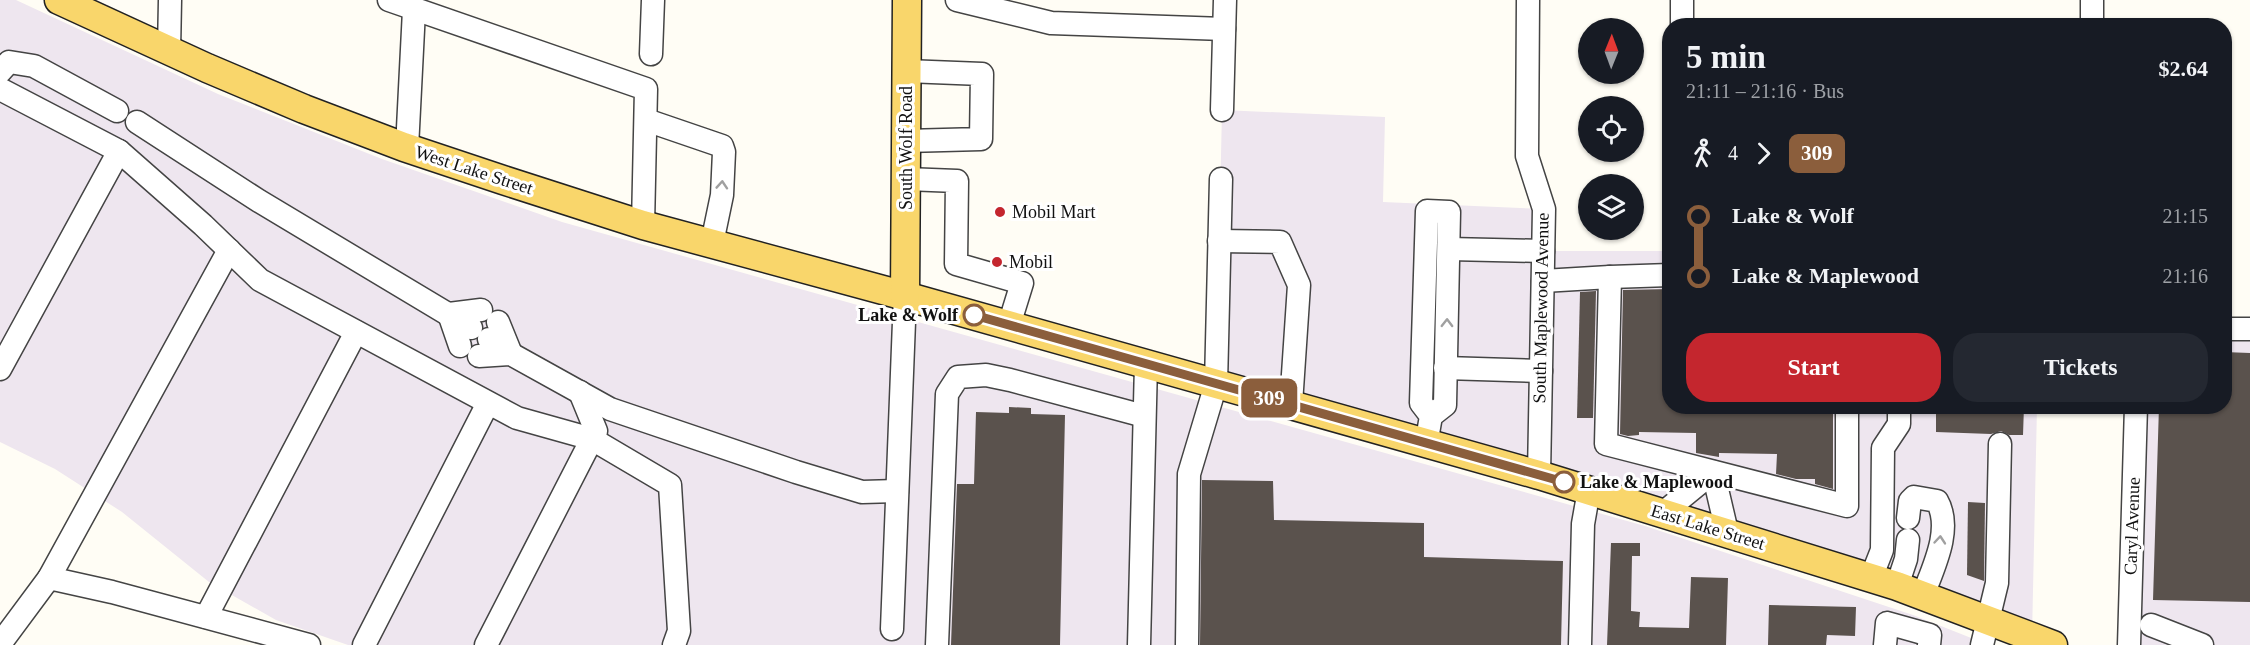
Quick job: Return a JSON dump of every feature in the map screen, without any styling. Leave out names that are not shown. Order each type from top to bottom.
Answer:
[{"type":"main road","name":"West Lake Street","points":[[59,0],[169,51],[296,105],[407,148],[643,225],[905,296]]},
{"type":"main road","name":"South Wolf Road","points":[[905,296],[907,0]]},
{"type":"main road","name":"East Lake Street","points":[[905,296],[1291,404],[1426,445],[1539,475],[1727,532],[1923,595],[1985,632]]},
{"type":"main road","points":[[1985,632],[2053,645]]},
{"type":"street","points":[[169,51],[171,0]]},
{"type":"street","points":[[389,0],[646,89],[643,225]]},
{"type":"street","points":[[651,54],[653,0]]},
{"type":"street","points":[[957,0],[1051,23],[1224,29]]},
{"type":"street","points":[[1222,110],[1225,0]]},
{"type":"street","name":"South Maplewood Avenue","points":[[1528,0],[1527,156],[1544,209],[1539,475]]},
{"type":"street","points":[[1682,0],[1682,18]]},
{"type":"street","points":[[2092,0],[2092,18]]},
{"type":"street","points":[[407,148],[414,10]]},
{"type":"street","points":[[0,72],[9,62],[34,66],[117,111]]},
{"type":"street","points":[[906,71],[982,74],[981,139],[906,141]]},
{"type":"street","points":[[0,89],[119,151],[230,250],[260,280],[517,418],[592,439],[670,485],[679,631],[674,645]]},
{"type":"street","points":[[646,120],[722,146],[724,152],[722,195],[712,243]]},
{"type":"street","points":[[136,122],[259,201],[480,333],[511,354],[610,409],[862,492],[897,491]]},
{"type":"street","points":[[0,369],[119,151]]},
{"type":"street","points":[[906,179],[957,181],[956,264],[1022,283],[1009,325]]},
{"type":"street","points":[[1186,645],[1189,474],[1216,384],[1221,179]]},
{"type":"street","points":[[1426,445],[1431,416],[1445,405],[1449,249],[1449,212],[1427,211],[1421,403],[1431,416]]},
{"type":"street","points":[[1219,241],[1280,242],[1289,260],[1299,285],[1291,404]]},
{"type":"street","points":[[1449,249],[1543,251]]},
{"type":"street","points":[[0,644],[49,578],[230,250]]},
{"type":"street","points":[[1543,281],[1662,275]]},
{"type":"street","points":[[1610,277],[1606,444],[1847,506],[1847,414]]},
{"type":"street","points":[[892,629],[905,296]]},
{"type":"street","points":[[448,314],[480,333]]},
{"type":"street","points":[[2232,329],[2250,329]]},
{"type":"street","points":[[206,617],[356,332]]},
{"type":"street","points":[[1139,645],[1146,364]]},
{"type":"street","points":[[1445,368],[1541,371]]},
{"type":"street","points":[[937,645],[947,394],[958,377],[986,375],[1010,380],[1144,416]]},
{"type":"street","points":[[486,645],[596,431],[580,392]]},
{"type":"street","points":[[364,645],[488,403]]},
{"type":"street","points":[[1884,582],[1883,448],[1899,424],[1899,414]]},
{"type":"street","name":"Caryl Avenue","points":[[2129,645],[2136,414]]},
{"type":"street","points":[[1985,632],[1997,583],[2000,444]]},
{"type":"street","points":[[1663,513],[1713,472]]},
{"type":"street","points":[[1713,472],[1727,532]]},
{"type":"street","points":[[1580,645],[1583,524],[1589,490]]},
{"type":"street","points":[[1884,582],[1908,539],[1910,501],[1914,497],[1937,501],[1941,509],[1941,547],[1923,595]]},
{"type":"street","points":[[1908,539],[1933,567]]},
{"type":"street","points":[[49,578],[112,592],[309,645]]},
{"type":"street","points":[[1885,645],[1887,622],[1930,636],[1929,645]]},
{"type":"street","points":[[2151,625],[2202,645]]},
{"type":"shaded area","points":[[0,0],[16,0],[218,94],[382,159],[562,222],[1645,526],[1913,615],[1989,645],[348,645],[276,620],[209,582],[122,512],[55,469],[0,442]]},
{"type":"shaded area","points":[[1222,110],[1385,117],[1383,202],[1544,209],[1544,251],[1662,251],[1662,414],[2037,414],[2032,636],[1216,384]]},
{"type":"shaded area","points":[[2232,321],[2250,321],[2250,645],[2129,645],[2136,414],[2232,414]]},
{"type":"building","points":[[1662,289],[1662,414],[1833,414],[1833,489],[1815,484],[1815,479],[1796,479],[1776,474],[1777,454],[1719,453],[1719,457],[1696,453],[1696,433],[1639,432],[1639,435],[1628,436],[1620,434],[1623,290]]},
{"type":"building","points":[[1596,291],[1593,418],[1577,418],[1580,292]]},
{"type":"building","points":[[2232,352],[2250,353],[2250,602],[2153,600],[2159,414],[2232,414]]},
{"type":"building","points":[[1009,407],[1031,408],[1031,414],[1065,415],[1060,645],[951,645],[957,484],[974,484],[976,412],[1009,413]]},
{"type":"building","points":[[1936,414],[2024,414],[2023,435],[2009,435],[2001,431],[1991,434],[1936,432]]},
{"type":"building","points":[[1202,480],[1273,481],[1274,520],[1424,523],[1424,557],[1563,561],[1561,645],[1200,645]]},
{"type":"building","points":[[1968,502],[1985,503],[1984,581],[1967,575]]},
{"type":"building","points":[[1611,543],[1640,543],[1640,556],[1632,556],[1631,611],[1640,612],[1639,627],[1689,628],[1691,577],[1728,578],[1726,645],[1607,645]]},
{"type":"building","points":[[1769,605],[1856,607],[1855,636],[1827,635],[1826,645],[1768,645]]},
{"type":"bus line","name":"309","points":[[974,315],[1291,404],[1426,445],[1564,482]]},
{"type":"place","name":"Mobil Mart","points":[[1000,212]]},
{"type":"place","name":"Mobil","points":[[997,262]]},
{"type":"place","name":"Lake & Wolf","points":[[974,315]]},
{"type":"place","name":"Lake & Maplewood","points":[[1564,482]]}]
